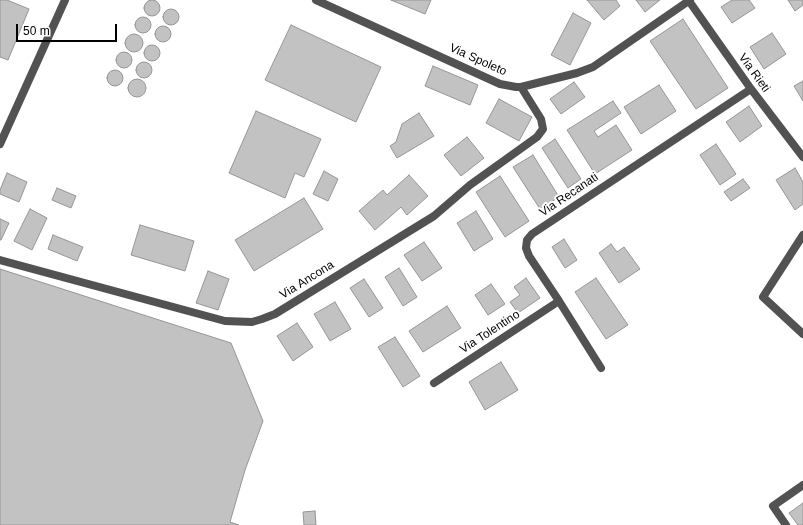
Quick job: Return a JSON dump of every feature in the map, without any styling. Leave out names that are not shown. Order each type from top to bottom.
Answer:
[{"type":"street","points":[[0,144],[65,0]]},
{"type":"street","name":"Via Spoleto","points":[[316,0],[500,84],[521,87],[577,73],[593,67],[689,0]]},
{"type":"street","name":"Via Rieti","points":[[689,0],[751,89],[803,157]]},
{"type":"street","name":"Via Ancona","points":[[0,260],[226,320],[252,322],[262,319],[275,314],[434,216],[476,181],[538,137],[542,129],[541,119],[521,87]]},
{"type":"street","name":"Via Recanati","points":[[601,368],[527,252],[526,244],[529,237],[751,89]]},
{"type":"street","points":[[803,235],[763,297],[803,334]]},
{"type":"street","name":"Via Tolentino","points":[[434,383],[559,301]]},
{"type":"street","points":[[786,525],[773,506],[803,485]]},
{"type":"building","points":[[0,0],[7,0],[29,9],[8,60],[0,57]]},
{"type":"building","points":[[149,0],[155,0],[160,5],[158,14],[155,16],[149,16],[144,11],[144,5]]},
{"type":"building","points":[[391,0],[431,0],[425,14]]},
{"type":"building","points":[[587,0],[616,0],[620,6],[604,20]]},
{"type":"building","points":[[636,0],[660,0],[645,12]]},
{"type":"building","points":[[732,0],[749,0],[755,8],[732,23],[721,7]]},
{"type":"building","points":[[788,0],[803,0],[803,5],[795,11]]},
{"type":"building","points":[[168,9],[174,9],[179,14],[177,23],[174,25],[168,25],[163,20],[163,14]]},
{"type":"building","points":[[573,13],[591,23],[570,65],[551,55]]},
{"type":"building","points":[[143,17],[150,22],[151,25],[146,32],[143,33],[136,28],[135,25],[140,18]]},
{"type":"building","points":[[683,19],[728,88],[696,109],[650,41]]},
{"type":"building","points":[[291,25],[381,67],[356,122],[265,80]]},
{"type":"building","points":[[160,26],[166,26],[171,31],[169,40],[166,42],[160,42],[155,37],[155,31]]},
{"type":"building","points":[[772,33],[786,54],[764,69],[750,47]]},
{"type":"building","points":[[134,34],[140,37],[143,43],[140,49],[134,52],[128,49],[125,43],[128,37]]},
{"type":"building","points":[[152,45],[158,47],[160,53],[158,59],[152,61],[146,59],[144,53],[146,47]]},
{"type":"building","points":[[121,52],[127,52],[132,57],[130,66],[127,68],[121,68],[116,63],[116,57]]},
{"type":"building","points":[[141,62],[147,62],[152,67],[150,76],[147,78],[141,78],[136,73],[136,67]]},
{"type":"building","points":[[433,66],[478,85],[470,105],[425,86]]},
{"type":"building","points":[[112,70],[118,70],[123,75],[121,84],[118,86],[112,86],[107,81],[107,75]]},
{"type":"building","points":[[133,79],[141,79],[146,84],[144,95],[141,97],[133,97],[128,92],[128,84]]},
{"type":"building","points":[[803,81],[803,101],[794,86]]},
{"type":"building","points":[[574,82],[585,97],[561,114],[550,99]]},
{"type":"building","points":[[659,85],[676,111],[641,134],[624,107]]},
{"type":"building","points":[[499,99],[532,117],[519,141],[486,123]]},
{"type":"building","points":[[613,101],[621,113],[594,131],[598,137],[616,125],[632,150],[595,174],[567,130]]},
{"type":"building","points":[[749,106],[762,126],[740,142],[726,122]]},
{"type":"building","points":[[256,111],[321,139],[304,177],[295,173],[285,198],[229,173]]},
{"type":"building","points":[[419,113],[434,136],[397,158],[390,146],[396,142],[402,124]]},
{"type":"building","points":[[467,137],[484,158],[461,176],[444,155]]},
{"type":"building","points":[[555,139],[581,179],[568,188],[542,148]]},
{"type":"building","points":[[716,144],[736,174],[720,185],[700,155]]},
{"type":"building","points":[[533,155],[559,197],[540,209],[513,167]]},
{"type":"building","points":[[795,168],[803,182],[803,204],[795,210],[776,180]]},
{"type":"building","points":[[324,171],[338,179],[328,201],[313,194]]},
{"type":"building","points":[[7,173],[27,182],[19,202],[0,194],[0,190]]},
{"type":"building","points":[[409,175],[428,196],[407,215],[401,207],[375,230],[359,211],[383,190],[387,195]]},
{"type":"building","points":[[500,176],[529,221],[505,237],[476,192]]},
{"type":"building","points":[[743,179],[750,188],[731,201],[724,192]]},
{"type":"building","points":[[57,188],[76,196],[71,208],[52,200]]},
{"type":"building","points":[[304,198],[323,229],[254,271],[235,240]]},
{"type":"building","points":[[30,209],[47,218],[32,250],[14,241]]},
{"type":"building","points":[[476,211],[493,239],[474,251],[457,223]]},
{"type":"building","points":[[0,219],[9,223],[1,240],[0,240]]},
{"type":"building","points":[[140,225],[194,241],[185,271],[131,255]]},
{"type":"building","points":[[53,235],[83,247],[77,261],[48,249]]},
{"type":"building","points":[[564,239],[577,260],[565,268],[552,247]]},
{"type":"building","points":[[424,242],[442,268],[422,281],[404,255]]},
{"type":"building","points":[[611,244],[617,252],[624,247],[640,269],[619,283],[599,253]]},
{"type":"building","points":[[399,268],[417,297],[403,306],[385,277]]},
{"type":"building","points":[[0,269],[231,343],[263,421],[245,470],[230,522],[239,525],[0,525]]},
{"type":"building","points":[[208,271],[229,279],[218,310],[196,303]]},
{"type":"building","points":[[526,278],[540,298],[518,313],[510,302],[520,295],[514,287]]},
{"type":"building","points":[[596,278],[628,325],[606,339],[575,292]]},
{"type":"building","points":[[364,279],[383,308],[369,317],[350,288]]},
{"type":"building","points":[[491,284],[505,304],[488,315],[475,295]]},
{"type":"building","points":[[335,302],[351,329],[330,341],[314,314]]},
{"type":"building","points":[[447,306],[461,328],[423,352],[409,331]]},
{"type":"building","points":[[297,323],[313,347],[293,361],[277,336]]},
{"type":"building","points":[[395,337],[420,376],[403,387],[378,347]]},
{"type":"building","points":[[501,362],[518,390],[485,410],[469,382]]},
{"type":"building","points":[[803,503],[803,525],[798,525],[789,513]]},
{"type":"building","points":[[315,511],[316,525],[304,525],[303,512]]}]
